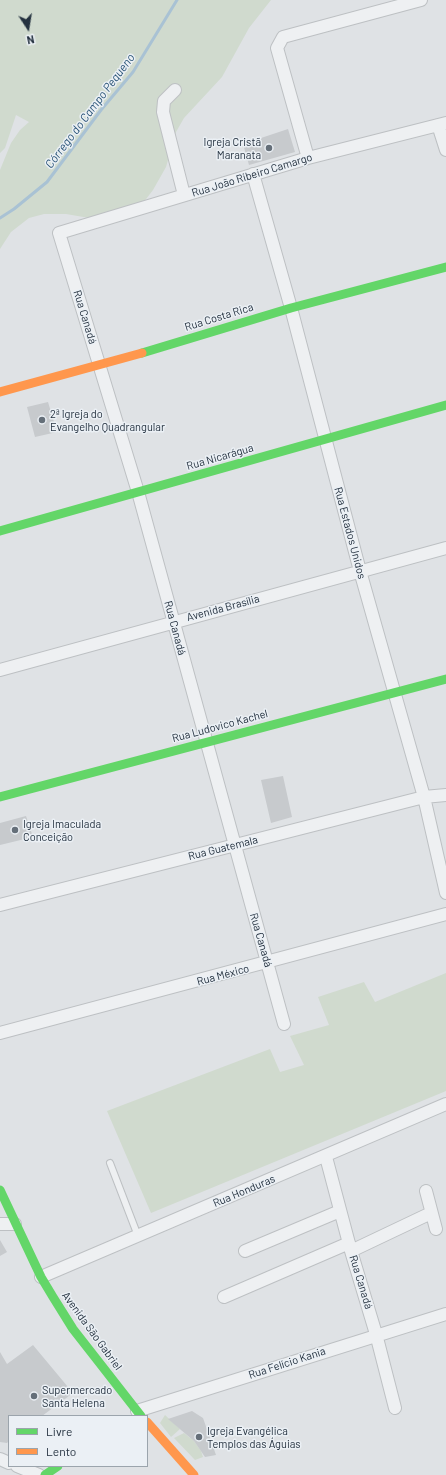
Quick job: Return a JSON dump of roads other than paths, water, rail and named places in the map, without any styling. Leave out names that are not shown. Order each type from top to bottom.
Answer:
[{"type":"street","points":[[308,158],[277,48],[283,37],[421,0]]},
{"type":"street","points":[[175,90],[164,101],[163,112],[184,195]]},
{"type":"street","points":[[442,124],[446,150]]},
{"type":"street","name":"Rua João Ribeiro Camargo","points":[[59,233],[308,158],[442,124]]},
{"type":"street","name":"Rua Estados Unidos","points":[[253,174],[291,308],[360,571],[396,693],[424,797],[446,893]]},
{"type":"street","name":"Rua Canadá","points":[[59,233],[138,492],[174,621],[205,742],[284,1024]]},
{"type":"street","name":"Rua Costa Rica","points":[[0,392],[100,366],[291,308],[446,267]]},
{"type":"street","name":"Rua Nicarágua","points":[[0,531],[446,405]]},
{"type":"street","name":"Avenida Brasília","points":[[0,670],[174,621],[446,548]]},
{"type":"street","name":"Rua Ludovico Kachel","points":[[0,797],[446,679]]},
{"type":"street","name":"Rua Guatemala","points":[[0,904],[424,797],[446,795]]},
{"type":"street","name":"Rua México","points":[[0,1033],[268,963],[446,914]]},
{"type":"street","name":"Rua Honduras","points":[[41,1277],[446,1104]]},
{"type":"street","name":"Rua Canadá","points":[[326,1156],[350,1247],[376,1334],[395,1408]]},
{"type":"street","name":"Avenida São Gabriel","points":[[0,1190],[41,1277],[73,1329],[136,1414]]},
{"type":"street","points":[[426,1191],[430,1213],[436,1229]]},
{"type":"street","points":[[245,1251],[340,1211]]},
{"type":"street","points":[[224,1297],[350,1247],[430,1213]]},
{"type":"street","points":[[0,1224],[15,1224]]},
{"type":"street","name":"Rua Felício Kania","points":[[136,1414],[376,1334],[446,1314]]},
{"type":"street","points":[[148,1423],[194,1475]]},
{"type":"street","points":[[19,1467],[39,1475]]},
{"type":"street","points":[[45,1475],[57,1467]]},
{"type":"lane","points":[[110,1163],[138,1236]]},
{"type":"waterway","name":"Córrego do Campo Pequeno","points":[[0,218],[14,209],[47,182],[101,110],[133,72],[177,0]]},
{"type":"place","name":"Igreja Cristã Maranata","points":[[269,148]]},
{"type":"place","name":"2ª Igreja do Evangelho Quadrangular","points":[[42,420]]},
{"type":"place","name":"Igreja Imaculada Conceição","points":[[15,830]]},
{"type":"place","name":"Supermercado Santa Helena","points":[[34,1396]]},
{"type":"place","name":"Igreja Evangélica Templos das Águias","points":[[199,1437]]}]
